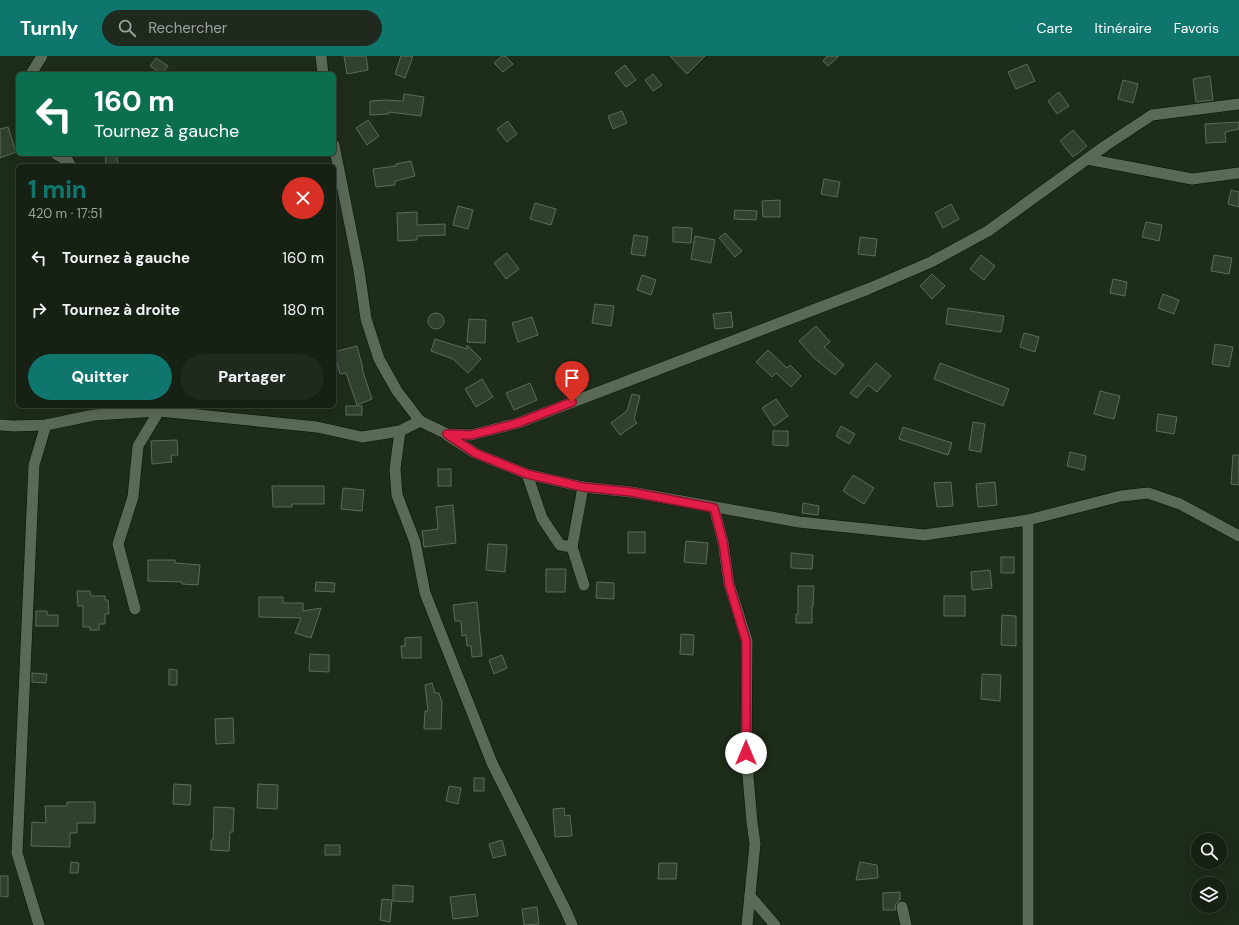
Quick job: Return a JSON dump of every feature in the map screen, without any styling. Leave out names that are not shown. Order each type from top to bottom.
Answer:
[{"type":"street","points":[[32,72],[42,56]]},
{"type":"street","points":[[321,56],[323,72]]},
{"type":"street","points":[[447,434],[471,435],[518,423],[868,289],[931,262],[988,231],[1087,159],[1152,115],[1239,104]]},
{"type":"street","points":[[336,154],[359,270],[366,319],[379,359],[397,391],[420,421],[447,434],[475,453],[527,474],[583,487],[631,492],[799,522],[924,535],[1028,520],[1120,496],[1148,493],[1180,504],[1225,527],[1239,536]]},
{"type":"street","points":[[60,156],[68,160],[70,164]]},
{"type":"street","points":[[1087,159],[1192,178],[1239,173]]},
{"type":"street","points":[[0,425],[46,425],[94,415],[158,408],[317,427],[362,437],[400,431],[420,421]]},
{"type":"street","points":[[135,609],[118,544],[133,497],[138,446],[158,408]]},
{"type":"street","points":[[39,925],[17,853],[34,465],[46,425]]},
{"type":"street","points":[[400,431],[395,468],[397,495],[415,542],[425,593],[492,763],[572,925]]},
{"type":"street","points":[[527,474],[542,518],[560,545],[572,547]]},
{"type":"street","points":[[583,487],[572,547],[584,585]]},
{"type":"street","points":[[714,508],[723,542],[729,584],[746,641],[746,753],[755,844],[747,925]]},
{"type":"street","points":[[1028,520],[1028,925]]},
{"type":"street","points":[[750,896],[775,925]]},
{"type":"street","points":[[902,907],[906,925]]},
{"type":"building","points":[[344,56],[366,56],[368,70],[347,74]]},
{"type":"building","points":[[401,56],[413,56],[405,78],[395,74]]},
{"type":"building","points":[[502,56],[505,56],[513,64],[503,72],[494,63]]},
{"type":"building","points":[[670,56],[705,56],[687,74]]},
{"type":"building","points":[[827,56],[839,56],[828,66],[823,61]]},
{"type":"building","points":[[156,58],[168,66],[164,72],[159,72],[150,66]]},
{"type":"building","points":[[1027,64],[1035,81],[1016,89],[1008,72]]},
{"type":"building","points":[[625,65],[636,80],[626,87],[615,73]]},
{"type":"building","points":[[653,74],[662,85],[653,91],[645,80]]},
{"type":"building","points":[[1210,76],[1213,100],[1196,102],[1193,79]]},
{"type":"building","points":[[1123,80],[1138,84],[1133,103],[1118,99]]},
{"type":"building","points":[[1059,92],[1069,106],[1057,114],[1048,101]]},
{"type":"building","points":[[404,94],[424,97],[421,116],[389,112],[389,114],[370,115],[370,101],[403,101]]},
{"type":"building","points":[[622,111],[627,123],[613,129],[608,116]]},
{"type":"building","points":[[368,120],[379,136],[367,145],[356,128]]},
{"type":"building","points":[[508,121],[517,134],[507,142],[497,129]]},
{"type":"building","points":[[1239,122],[1239,129],[1225,132],[1226,142],[1206,143],[1205,124]]},
{"type":"building","points":[[8,127],[16,152],[0,158],[0,129]]},
{"type":"building","points":[[1073,130],[1087,146],[1073,157],[1060,141]]},
{"type":"building","points":[[105,156],[117,156],[118,164],[106,164]]},
{"type":"building","points":[[411,161],[415,176],[395,181],[395,185],[376,187],[373,169],[396,166],[396,164]]},
{"type":"building","points":[[824,179],[840,182],[837,197],[821,194]]},
{"type":"building","points":[[1231,190],[1239,192],[1239,207],[1228,204]]},
{"type":"building","points":[[780,200],[780,217],[763,217],[762,201]]},
{"type":"building","points":[[535,203],[556,209],[551,225],[530,219]]},
{"type":"building","points":[[951,204],[959,219],[943,228],[935,213]]},
{"type":"building","points":[[458,206],[473,210],[468,229],[453,225]]},
{"type":"building","points":[[735,210],[757,211],[756,220],[734,219]]},
{"type":"building","points":[[417,212],[417,225],[445,224],[445,235],[417,236],[417,240],[398,241],[397,213]]},
{"type":"building","points":[[1146,222],[1162,225],[1159,241],[1142,237]]},
{"type":"building","points":[[673,227],[692,228],[691,243],[673,242]]},
{"type":"building","points":[[725,233],[742,251],[735,257],[719,238]]},
{"type":"building","points":[[634,235],[648,237],[645,256],[631,254]]},
{"type":"building","points":[[695,236],[715,240],[711,263],[691,259]]},
{"type":"building","points":[[860,237],[877,239],[875,256],[858,254]]},
{"type":"building","points":[[507,253],[519,269],[506,279],[494,263]]},
{"type":"building","points":[[981,255],[995,266],[984,280],[970,269]]},
{"type":"building","points":[[1214,255],[1232,258],[1229,274],[1211,271]]},
{"type":"building","points":[[932,274],[945,286],[932,299],[920,286]]},
{"type":"building","points":[[642,275],[656,280],[651,295],[637,290]]},
{"type":"building","points":[[1113,279],[1127,282],[1125,296],[1110,293]]},
{"type":"building","points":[[1163,294],[1179,300],[1174,314],[1158,308]]},
{"type":"building","points":[[595,304],[614,306],[611,326],[592,323]]},
{"type":"building","points":[[948,308],[1004,316],[1001,332],[946,324]]},
{"type":"building","points":[[731,312],[733,327],[715,329],[713,314]]},
{"type":"building","points":[[436,313],[443,318],[444,321],[439,328],[436,329],[429,324],[428,321],[433,314]]},
{"type":"building","points":[[532,317],[538,335],[518,342],[512,323]]},
{"type":"building","points":[[469,319],[486,320],[485,343],[467,342]]},
{"type":"building","points":[[816,326],[830,342],[824,347],[844,365],[835,375],[813,357],[799,341]]},
{"type":"building","points":[[1024,333],[1039,337],[1035,352],[1020,347]]},
{"type":"building","points":[[435,339],[467,349],[467,345],[481,359],[468,373],[453,359],[431,351]]},
{"type":"building","points":[[1215,344],[1233,347],[1229,367],[1212,364]]},
{"type":"building","points":[[357,346],[362,369],[372,399],[357,405],[346,373],[340,374],[336,359],[336,351]]},
{"type":"building","points":[[768,350],[787,368],[790,365],[801,376],[791,387],[776,373],[772,377],[756,362]]},
{"type":"building","points":[[876,363],[891,376],[877,392],[868,385],[857,398],[850,393]]},
{"type":"building","points":[[940,363],[1009,389],[1003,406],[934,379]]},
{"type":"building","points":[[482,379],[493,397],[476,407],[465,389]]},
{"type":"building","points":[[530,383],[537,400],[514,410],[506,393]]},
{"type":"building","points":[[1100,391],[1120,396],[1114,419],[1094,414]]},
{"type":"building","points":[[632,394],[640,396],[634,419],[637,423],[620,435],[611,423],[627,411]]},
{"type":"building","points":[[776,399],[788,416],[774,426],[762,408]]},
{"type":"building","points":[[346,406],[362,406],[362,415],[346,415]]},
{"type":"building","points":[[1158,414],[1177,417],[1174,434],[1156,431]]},
{"type":"building","points":[[973,422],[985,424],[981,452],[969,450]]},
{"type":"building","points":[[841,426],[855,434],[849,444],[836,436]]},
{"type":"building","points":[[903,427],[952,443],[948,455],[899,439]]},
{"type":"building","points":[[773,431],[788,431],[788,446],[773,445]]},
{"type":"building","points":[[177,440],[178,455],[171,455],[172,462],[152,464],[151,441]]},
{"type":"building","points":[[1070,452],[1086,456],[1084,470],[1067,466]]},
{"type":"building","points":[[1233,455],[1239,455],[1239,485],[1231,484]]},
{"type":"building","points":[[438,469],[451,469],[451,486],[438,486]]},
{"type":"building","points":[[853,475],[874,488],[864,504],[843,491]]},
{"type":"building","points":[[951,482],[953,506],[937,507],[934,483]]},
{"type":"building","points":[[995,482],[997,505],[978,507],[976,484]]},
{"type":"building","points":[[272,486],[324,486],[324,504],[292,504],[292,507],[273,507]]},
{"type":"building","points":[[343,488],[364,490],[362,511],[341,509]]},
{"type":"building","points":[[803,503],[819,506],[818,515],[802,513]]},
{"type":"building","points":[[453,505],[456,543],[424,547],[422,531],[438,529],[436,507]]},
{"type":"building","points":[[628,532],[645,532],[645,553],[628,553]]},
{"type":"building","points":[[686,541],[708,543],[706,564],[684,562]]},
{"type":"building","points":[[488,544],[507,545],[505,572],[486,570]]},
{"type":"building","points":[[791,553],[813,555],[812,569],[791,568]]},
{"type":"building","points":[[1001,557],[1014,557],[1014,573],[1001,573]]},
{"type":"building","points":[[148,560],[175,560],[175,563],[200,565],[198,585],[182,584],[182,582],[148,581]]},
{"type":"building","points":[[546,569],[566,569],[565,592],[546,592]]},
{"type":"building","points":[[990,570],[992,588],[972,590],[971,572]]},
{"type":"building","points":[[316,582],[335,583],[334,592],[315,591]]},
{"type":"building","points":[[597,582],[614,583],[614,599],[596,598]]},
{"type":"building","points":[[798,586],[814,586],[812,623],[796,623],[796,614],[798,614]]},
{"type":"building","points":[[77,591],[90,591],[91,596],[105,596],[105,600],[108,600],[109,614],[105,614],[105,624],[99,624],[99,630],[90,630],[90,627],[83,627],[83,606],[78,606]]},
{"type":"building","points":[[944,596],[965,596],[965,616],[944,616]]},
{"type":"building","points":[[259,597],[283,597],[283,603],[303,603],[303,611],[321,608],[311,638],[295,633],[301,618],[259,617]]},
{"type":"building","points":[[477,602],[482,656],[472,657],[471,646],[467,646],[466,635],[462,636],[461,621],[455,621],[453,605]]},
{"type":"building","points":[[36,611],[47,611],[47,615],[58,615],[58,626],[36,626]]},
{"type":"building","points":[[1002,615],[1016,616],[1016,646],[1001,645]]},
{"type":"building","points":[[681,634],[694,635],[693,655],[680,654]]},
{"type":"building","points":[[421,637],[421,658],[402,658],[401,646],[405,646],[405,638]]},
{"type":"building","points":[[310,654],[329,655],[329,672],[309,671]]},
{"type":"building","points":[[502,655],[507,668],[494,674],[489,660]]},
{"type":"building","points":[[169,669],[177,670],[177,685],[169,685]]},
{"type":"building","points":[[32,673],[47,674],[46,683],[32,682]]},
{"type":"building","points":[[982,674],[1001,675],[1000,701],[981,699]]},
{"type":"building","points":[[432,683],[435,693],[439,693],[442,702],[441,729],[424,729],[425,711],[428,711],[425,685]]},
{"type":"building","points":[[233,718],[234,743],[216,744],[215,719]]},
{"type":"building","points":[[474,778],[484,778],[484,791],[474,791]]},
{"type":"building","points":[[174,784],[191,785],[190,805],[173,804]]},
{"type":"building","points":[[258,784],[278,785],[277,809],[257,808]]},
{"type":"building","points":[[449,786],[461,788],[458,804],[446,801]]},
{"type":"building","points":[[67,802],[95,802],[95,823],[77,823],[77,833],[70,833],[70,847],[31,846],[32,822],[46,823],[45,806],[67,806]]},
{"type":"building","points":[[214,807],[234,808],[233,832],[230,832],[229,851],[211,850],[211,840],[213,840]]},
{"type":"building","points":[[564,808],[565,816],[570,815],[572,836],[555,837],[553,809]]},
{"type":"building","points":[[502,840],[506,855],[493,858],[489,844]]},
{"type":"building","points":[[325,845],[340,845],[340,855],[325,855]]},
{"type":"building","points":[[71,862],[79,863],[78,873],[70,873]]},
{"type":"building","points":[[860,862],[877,865],[878,878],[856,880]]},
{"type":"building","points":[[659,863],[677,863],[676,879],[658,879]]},
{"type":"building","points":[[0,876],[8,876],[8,897],[0,896]]},
{"type":"building","points":[[393,885],[413,886],[413,902],[393,901]]},
{"type":"building","points":[[900,892],[900,900],[895,905],[896,910],[883,910],[883,893]]},
{"type":"building","points":[[475,894],[478,916],[453,919],[450,897]]},
{"type":"building","points":[[382,899],[392,900],[390,922],[380,920]]},
{"type":"building","points":[[537,907],[539,924],[524,925],[522,909]]},
{"type":"route","points":[[572,402],[518,423],[471,435],[447,434],[475,453],[527,474],[583,487],[631,492],[714,508],[723,542],[729,584],[746,641],[746,753]]}]
